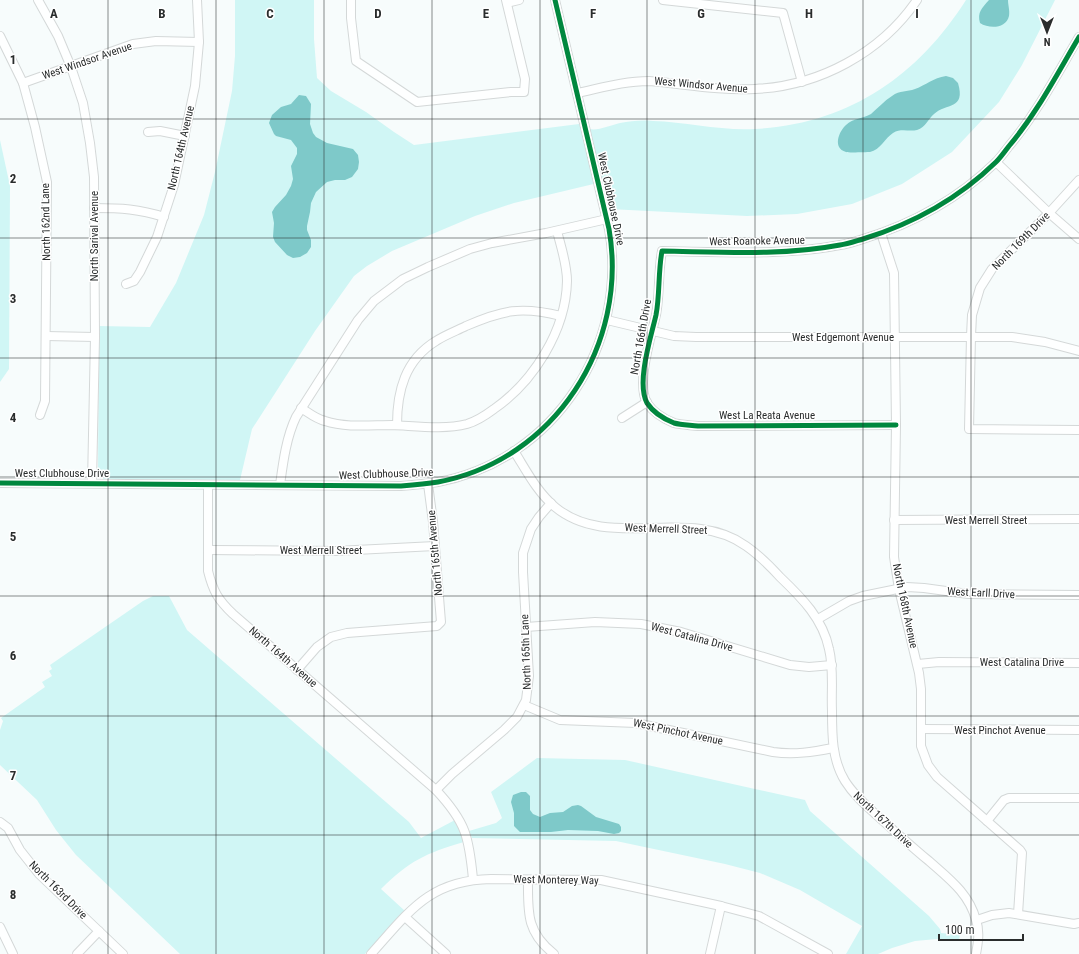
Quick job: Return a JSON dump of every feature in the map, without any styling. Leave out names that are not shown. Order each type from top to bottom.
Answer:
[{"type":"street","name":"North Sarival Avenue","points":[[38,0],[58,36],[71,67],[83,103],[94,177],[95,337],[92,483]]},
{"type":"street","name":"North 164th Avenue","points":[[126,284],[134,281],[140,272],[157,237],[174,185],[195,86],[199,42],[197,0]]},
{"type":"street","points":[[351,0],[351,18],[356,61],[417,102],[511,92],[524,92],[525,79],[507,1],[520,0]]},
{"type":"street","name":"West Clubhouse Drive","points":[[0,483],[280,486],[402,486],[428,484],[470,473],[497,461],[514,451],[542,429],[568,401],[591,363],[607,320],[611,301],[613,273],[612,242],[555,0]]},
{"type":"street","points":[[663,0],[783,13],[802,82]]},
{"type":"street","name":"West Windsor Avenue","points":[[577,93],[636,81],[742,90],[770,88],[802,82],[838,68],[866,52],[895,28],[906,16],[917,0]]},
{"type":"street","name":"North 162nd Lane","points":[[0,36],[23,83],[35,127],[47,182],[45,401],[40,416]]},
{"type":"street","name":"West Roanoke Avenue","points":[[662,251],[764,253],[809,250],[842,245],[881,233],[915,218],[946,201],[996,162],[1021,133],[1041,104],[1079,37]]},
{"type":"street","name":"West Windsor Avenue","points":[[23,83],[133,44],[156,42],[199,42]]},
{"type":"street","points":[[148,132],[160,131],[185,136]]},
{"type":"street","points":[[996,162],[1049,213],[1079,239]]},
{"type":"street","name":"North 169th Drive","points":[[1079,180],[1049,213],[992,269],[980,288],[972,315],[970,336],[969,429],[1079,430]]},
{"type":"street","points":[[94,208],[123,208],[164,217]]},
{"type":"street","points":[[280,486],[290,432],[301,408],[358,320],[374,301],[392,286],[428,267],[481,246],[557,231],[607,219]]},
{"type":"street","points":[[301,408],[319,419],[334,423],[397,425],[451,426],[468,423],[488,413],[511,396],[532,373],[548,348],[560,316],[566,292],[566,274],[557,231]]},
{"type":"street","name":"North 168th Avenue","points":[[881,233],[894,273],[896,425],[894,558],[899,589],[918,664],[921,689],[921,729],[923,752],[932,771],[942,782],[1022,853],[1018,914]]},
{"type":"street","name":"North 166th Drive","points":[[647,402],[643,384],[644,372],[656,314],[662,251]]},
{"type":"street","points":[[397,425],[398,401],[402,383],[412,364],[435,341],[468,325],[512,310],[534,310],[560,316]]},
{"type":"street","name":"West Edgemont Avenue","points":[[607,320],[674,336],[1012,337],[1038,341],[1079,351]]},
{"type":"street","points":[[46,336],[95,337]]},
{"type":"street","points":[[622,418],[647,402]]},
{"type":"street","name":"West La Reata Avenue","points":[[647,402],[658,415],[675,423],[698,426],[896,425]]},
{"type":"street","name":"West Merrell Street","points":[[514,451],[541,492],[562,512],[577,521],[600,527],[691,528],[725,534],[739,541],[757,554],[800,597],[818,619]]},
{"type":"street","name":"North 165th Avenue","points":[[297,670],[317,647],[331,637],[348,633],[437,626],[441,622],[428,484]]},
{"type":"street","name":"North 164th Avenue","points":[[208,485],[208,571],[216,596],[223,605],[436,790]]},
{"type":"street","name":"North 165th Lane","points":[[436,790],[452,774],[512,723],[524,705],[528,694],[529,676],[523,562],[525,545],[534,522],[551,503]]},
{"type":"street","name":"West Merrell Street","points":[[894,520],[1079,519]]},
{"type":"street","name":"West Merrell Street","points":[[208,550],[336,551],[435,546]]},
{"type":"street","name":"West Earll Drive","points":[[818,619],[856,598],[870,594],[918,587],[976,595],[1079,595]]},
{"type":"street","name":"North 167th Drive","points":[[818,619],[827,640],[832,665],[833,748],[838,767],[849,787],[870,809],[960,888],[970,903],[977,920],[978,934],[976,954]]},
{"type":"street","name":"West Catalina Drive","points":[[526,627],[595,622],[641,624],[681,632],[790,665],[809,667],[832,665]]},
{"type":"street","name":"West Catalina Drive","points":[[918,664],[939,662],[1079,663]]},
{"type":"street","name":"West Pinchot Avenue","points":[[524,705],[560,720],[636,723],[784,754],[803,753],[833,748]]},
{"type":"street","name":"West Pinchot Avenue","points":[[921,729],[1079,730]]},
{"type":"street","points":[[436,790],[453,809],[465,830],[470,850],[473,879]]},
{"type":"street","points":[[987,822],[1004,800],[1009,798],[1079,798]]},
{"type":"street","name":"North 163rd Drive","points":[[0,822],[8,828],[20,850],[38,874],[123,954]]},
{"type":"street","name":"West Monterey Way","points":[[371,954],[421,901],[438,890],[473,879],[601,880],[721,906],[759,916],[828,954]]},
{"type":"street","points":[[528,880],[528,910],[530,924],[544,947],[554,954]]},
{"type":"street","points":[[710,954],[721,906]]},
{"type":"street","points":[[977,920],[998,914],[1018,914],[1074,924],[1079,923]]},
{"type":"street","points":[[405,917],[446,954]]},
{"type":"street","points":[[0,927],[13,954]]},
{"type":"street","points":[[77,954],[99,931]]},
{"type":"shaded area","points":[[235,0],[314,0],[314,39],[317,78],[331,91],[366,112],[414,145],[579,124],[587,128],[597,129],[620,123],[649,121],[717,128],[755,129],[789,125],[820,118],[850,106],[877,92],[902,73],[925,52],[947,27],[966,0],[1055,0],[1022,65],[999,102],[952,152],[902,184],[852,204],[797,214],[747,216],[609,209],[602,182],[514,203],[475,216],[392,251],[367,266],[354,276],[315,331],[252,429],[240,480],[104,479],[100,476],[98,471],[99,326],[150,327],[176,283],[204,215],[215,172],[232,91],[235,56]]},
{"type":"shaded area","points":[[0,140],[10,186],[9,369],[0,382]]},
{"type":"shaded area","points":[[153,596],[169,596],[187,630],[409,822],[421,838],[455,820],[464,842],[428,854],[419,859],[400,871],[381,889],[405,911],[365,954],[180,954],[76,855],[56,830],[37,800],[0,765],[0,730],[3,721],[1,718],[45,687],[42,682],[52,676],[49,671],[52,669],[50,665],[143,601]]},
{"type":"shaded area","points":[[537,758],[625,760],[805,800],[810,811],[929,916],[940,929],[941,933],[960,935],[959,940],[937,939],[915,941],[878,954],[846,954],[862,926],[800,890],[760,873],[616,841],[472,838],[469,831],[496,823],[502,818],[491,792]]},
{"type":"water","points":[[989,0],[1008,0],[1009,16],[1001,26],[992,27],[980,23],[980,13],[982,8]]},
{"type":"water","points":[[946,76],[953,78],[958,83],[960,92],[959,98],[954,104],[934,114],[920,129],[902,130],[893,133],[877,149],[870,152],[846,152],[839,147],[839,135],[843,128],[849,123],[871,114],[895,94],[915,89],[937,78]]},
{"type":"water","points":[[299,95],[306,96],[311,104],[310,124],[316,137],[327,143],[353,149],[358,155],[359,162],[358,169],[352,177],[345,180],[327,182],[316,192],[311,203],[307,226],[311,240],[311,247],[307,253],[300,257],[293,258],[287,255],[275,242],[273,237],[274,223],[272,212],[286,195],[291,186],[293,179],[291,166],[297,154],[297,148],[291,140],[276,136],[269,123],[272,115],[281,107],[291,104]]},
{"type":"water","points":[[526,792],[530,796],[530,810],[533,814],[540,817],[550,813],[563,812],[572,806],[578,805],[596,817],[619,824],[621,831],[614,834],[598,831],[568,830],[551,832],[520,832],[514,826],[514,813],[511,802],[513,795]]},
{"type":"cycle path","points":[[0,483],[401,486],[424,484],[438,482],[480,470],[517,449],[549,423],[575,390],[595,354],[607,314],[612,272],[609,229],[555,0]]},
{"type":"cycle path","points":[[896,425],[698,426],[674,423],[659,415],[647,403],[643,384],[648,347],[656,315],[662,251],[796,251],[846,244],[881,233],[917,218],[951,198],[982,175],[998,160],[1038,107],[1079,37]]}]
